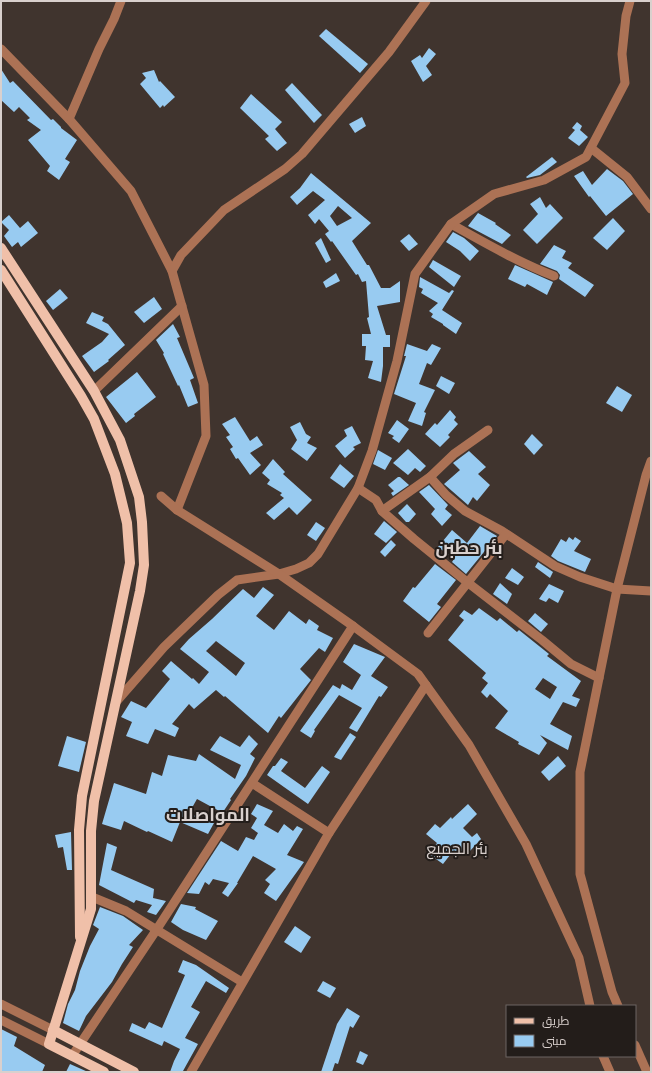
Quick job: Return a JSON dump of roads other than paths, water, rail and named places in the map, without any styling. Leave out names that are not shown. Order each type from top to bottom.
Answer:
[{"type":"main road","points":[[1,248],[94,391],[120,440],[139,497],[144,565],[140,591],[94,801],[92,823],[91,909],[49,1044],[104,1072]]},
{"type":"main road","points":[[1,270],[81,396],[94,420],[115,474],[127,522],[130,563],[82,796],[79,830],[80,947]]},
{"type":"main road","points":[[53,1030],[134,1072]]},
{"type":"street","points":[[69,119],[121,1]]},
{"type":"street","points":[[172,271],[181,255],[224,210],[285,169],[302,154],[389,52],[426,1]]},
{"type":"street","points":[[116,702],[164,647],[218,595],[237,580],[279,574],[296,569],[309,563],[318,554],[358,488],[372,451],[397,361],[415,274],[451,224],[494,194],[544,180],[586,157],[624,83],[622,54],[626,16],[630,1]]},
{"type":"street","points":[[1,49],[69,119],[131,191],[172,271],[204,385],[206,436],[177,510]]},
{"type":"street","points":[[591,148],[627,177],[651,209]]},
{"type":"street","points":[[451,224],[495,249],[537,270],[554,276]]},
{"type":"street","points":[[94,391],[182,306]]},
{"type":"street","points":[[382,511],[430,477],[454,454],[488,430]]},
{"type":"street","points":[[618,1005],[612,992],[580,874],[580,772],[617,589],[646,475],[651,461]]},
{"type":"street","points":[[430,477],[446,495],[465,511],[506,534],[555,566],[580,577],[617,589],[651,591]]},
{"type":"street","points":[[358,488],[376,500],[382,511],[467,582],[571,664],[599,678]]},
{"type":"street","points":[[161,496],[177,510],[279,574],[354,626],[418,674],[469,745],[526,844],[579,958],[590,1005]]},
{"type":"street","points":[[428,632],[506,534]]},
{"type":"street","points":[[72,1056],[157,929],[354,626]]},
{"type":"street","points":[[191,1072],[328,833],[426,685]]},
{"type":"street","points":[[252,783],[328,833]]},
{"type":"street","points":[[92,897],[126,911],[242,982]]},
{"type":"street","points":[[1,1004],[53,1030]]},
{"type":"street","points":[[1,1020],[49,1044]]},
{"type":"street","points":[[636,1048],[647,1072]]},
{"type":"street","points":[[603,1057],[610,1072]]},
{"type":"district","name":"بئر حطبن","points":[[469,548]]},
{"type":"district","name":"المواصلات","points":[[208,815]]},
{"type":"district","name":"بئر الجميع","points":[[457,848]]}]
